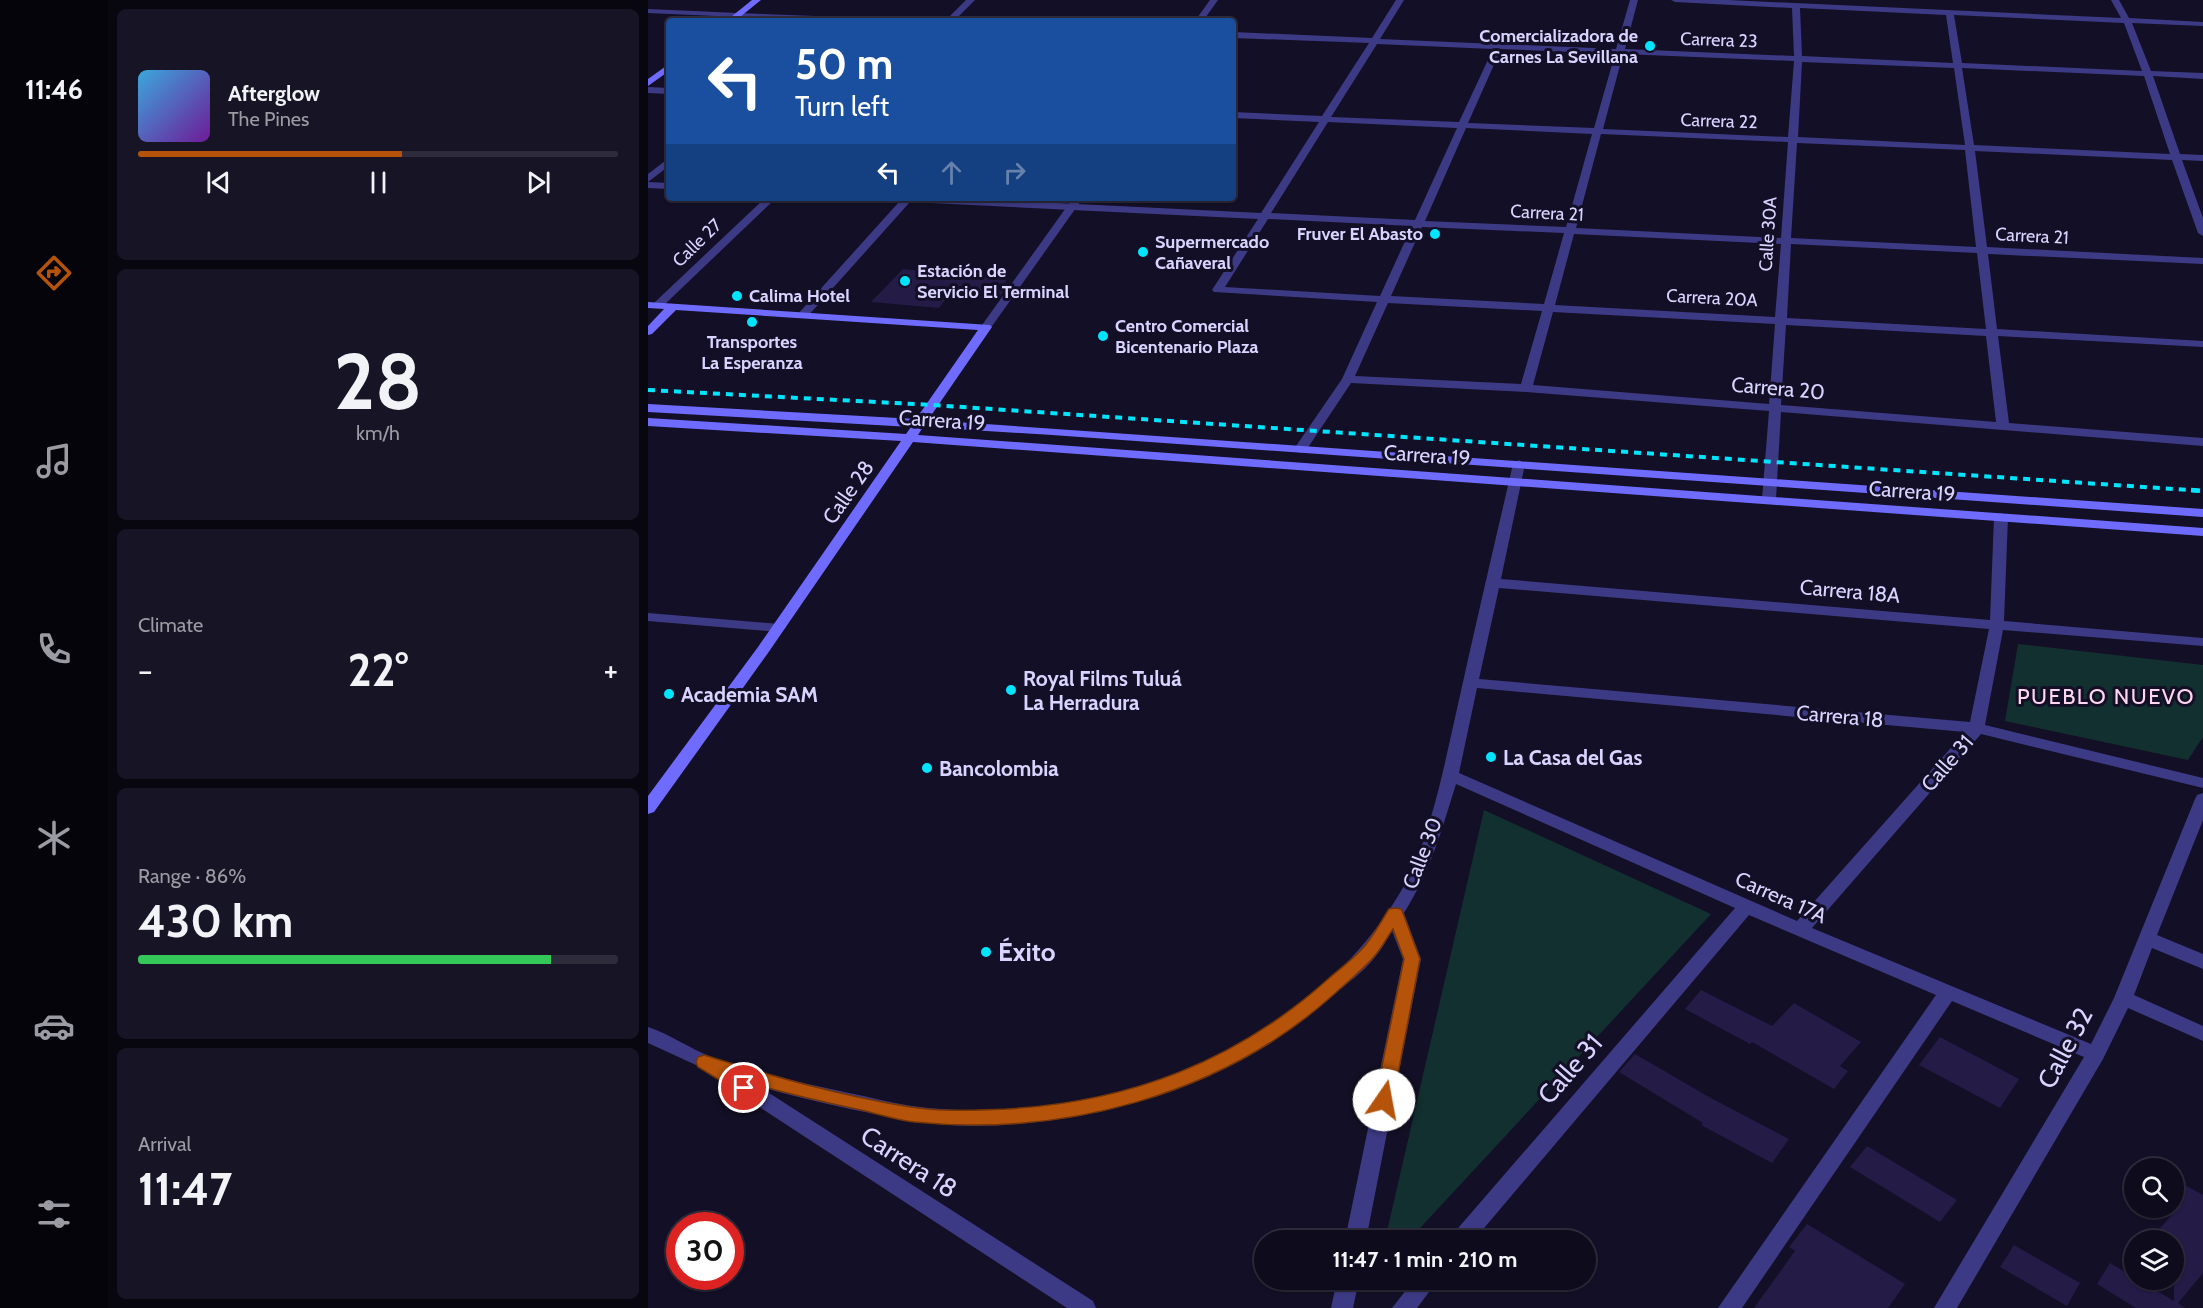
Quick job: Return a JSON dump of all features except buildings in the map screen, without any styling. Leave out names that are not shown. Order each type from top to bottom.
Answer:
[{"type":"main road","points":[[734,18],[757,0]]},
{"type":"main road","points":[[648,83],[666,69]]},
{"type":"main road","points":[[653,305],[986,327]]},
{"type":"main road","name":"Calle 27","points":[[648,314],[653,305]]},
{"type":"main road","points":[[648,332],[674,306]]},
{"type":"main road","name":"Calle 28","points":[[648,808],[778,628],[986,327]]},
{"type":"main road","name":"Carrera 19","points":[[648,408],[921,423],[2203,513]]},
{"type":"main road","name":"Carrera 19","points":[[648,422],[912,437],[2203,532]]},
{"type":"street","points":[[952,18],[970,0]]},
{"type":"street","points":[[1201,18],[1214,0]]},
{"type":"street","points":[[1264,217],[1400,0]]},
{"type":"street","points":[[1526,388],[1634,0]]},
{"type":"street","points":[[1675,0],[2203,24]]},
{"type":"street","points":[[1901,0],[1906,11]]},
{"type":"street","points":[[2115,0],[2127,21],[2147,73],[2203,233]]},
{"type":"street","name":"Calle 30A","points":[[1769,500],[1798,60],[1796,7]]},
{"type":"street","points":[[648,11],[817,18]]},
{"type":"street","points":[[1950,13],[1970,149],[2003,426]]},
{"type":"street","name":"Carrera 23","points":[[1236,35],[2203,76]]},
{"type":"street","points":[[1300,449],[1348,379],[1464,127],[1498,47]]},
{"type":"street","points":[[648,90],[666,91]]},
{"type":"street","name":"Carrera 22","points":[[1236,115],[1596,133],[2203,158]]},
{"type":"street","points":[[648,179],[666,164]]},
{"type":"street","points":[[648,185],[666,186]]},
{"type":"street","name":"Calle 27","points":[[653,305],[768,201]]},
{"type":"street","points":[[803,315],[905,201]]},
{"type":"street","name":"Carrera 21","points":[[1010,201],[1071,208],[2203,261]]},
{"type":"street","name":"Calle 28","points":[[986,327],[1076,201]]},
{"type":"street","name":"Carrera 20A","points":[[1264,217],[1218,290],[2203,344]]},
{"type":"street","name":"Carrera 20","points":[[1348,379],[1526,388],[2203,442]]},
{"type":"street","name":"Calle 30","points":[[1358,1230],[1412,959],[1395,913],[1414,883],[1427,852],[1450,775],[1520,464]]},
{"type":"street","name":"Calle 31","points":[[1800,930],[1977,728],[1997,624],[2001,517]]},
{"type":"street","name":"Carrera 18A","points":[[1493,583],[2203,642]]},
{"type":"street","points":[[648,617],[778,628]]},
{"type":"street","name":"Carrera 18","points":[[1471,684],[1977,728],[2203,783]]},
{"type":"street","name":"Carrera 17A","points":[[1450,775],[1800,930],[2096,1054]]},
{"type":"street","name":"Calle 32","points":[[1945,1308],[2096,1054],[2122,998],[2203,799]]},
{"type":"street","name":"Calle 31","points":[[1470,1230],[1747,906]]},
{"type":"street","points":[[648,1034],[704,1062],[786,1087],[912,1114],[971,1118],[1039,1114],[1095,1105],[1153,1091],[1211,1067],[1263,1039],[1310,1005],[1368,954],[1395,913]]},
{"type":"street","points":[[2147,938],[2203,962]]},
{"type":"street","points":[[1729,1308],[1948,992]]},
{"type":"street","points":[[2122,998],[2203,1034]]},
{"type":"street","name":"Carrera 18","points":[[704,1062],[1085,1308]]},
{"type":"street","points":[[1342,1308],[1346,1290]]},
{"type":"street","points":[[1403,1308],[1419,1290]]},
{"type":"green space","points":[[2018,644],[2203,665],[2203,737],[2188,760],[2005,721]]},
{"type":"green space","points":[[1484,810],[1711,914],[1418,1230],[1387,1230]]},
{"type":"railway","points":[[648,390],[933,405],[2203,491],[2191,490]]},
{"type":"place","name":"Comercializadora de Carnes La Sevillana","points":[[1650,46]]},
{"type":"place","name":"Fruver El Abasto","points":[[1435,234]]},
{"type":"place","name":"Supermercado Cañaveral","points":[[1143,252]]},
{"type":"place","name":"Estación de Servicio El Terminal","points":[[905,281]]},
{"type":"place","name":"Calima Hotel","points":[[737,296]]},
{"type":"place","name":"Transportes La Esperanza","points":[[752,322]]},
{"type":"place","name":"Centro Comercial Bicentenario Plaza","points":[[1103,336]]},
{"type":"place","name":"Royal Films Tuluá La Herradura","points":[[1011,690]]},
{"type":"place","name":"Academia SAM","points":[[669,694]]},
{"type":"place","name":"La Casa del Gas","points":[[1491,757]]},
{"type":"place","name":"Bancolombia","points":[[927,768]]},
{"type":"place","name":"Éxito","points":[[986,952]]},
{"type":"district","name":"PUEBLO NUEVO","points":[[2106,696]]},
{"type":"route","points":[[744,1088],[704,1062],[786,1087],[848,1102],[912,1114],[971,1118],[1039,1114],[1095,1105],[1153,1091],[1211,1067],[1263,1039],[1310,1005],[1368,954],[1395,913],[1412,959],[1384,1100]]}]
